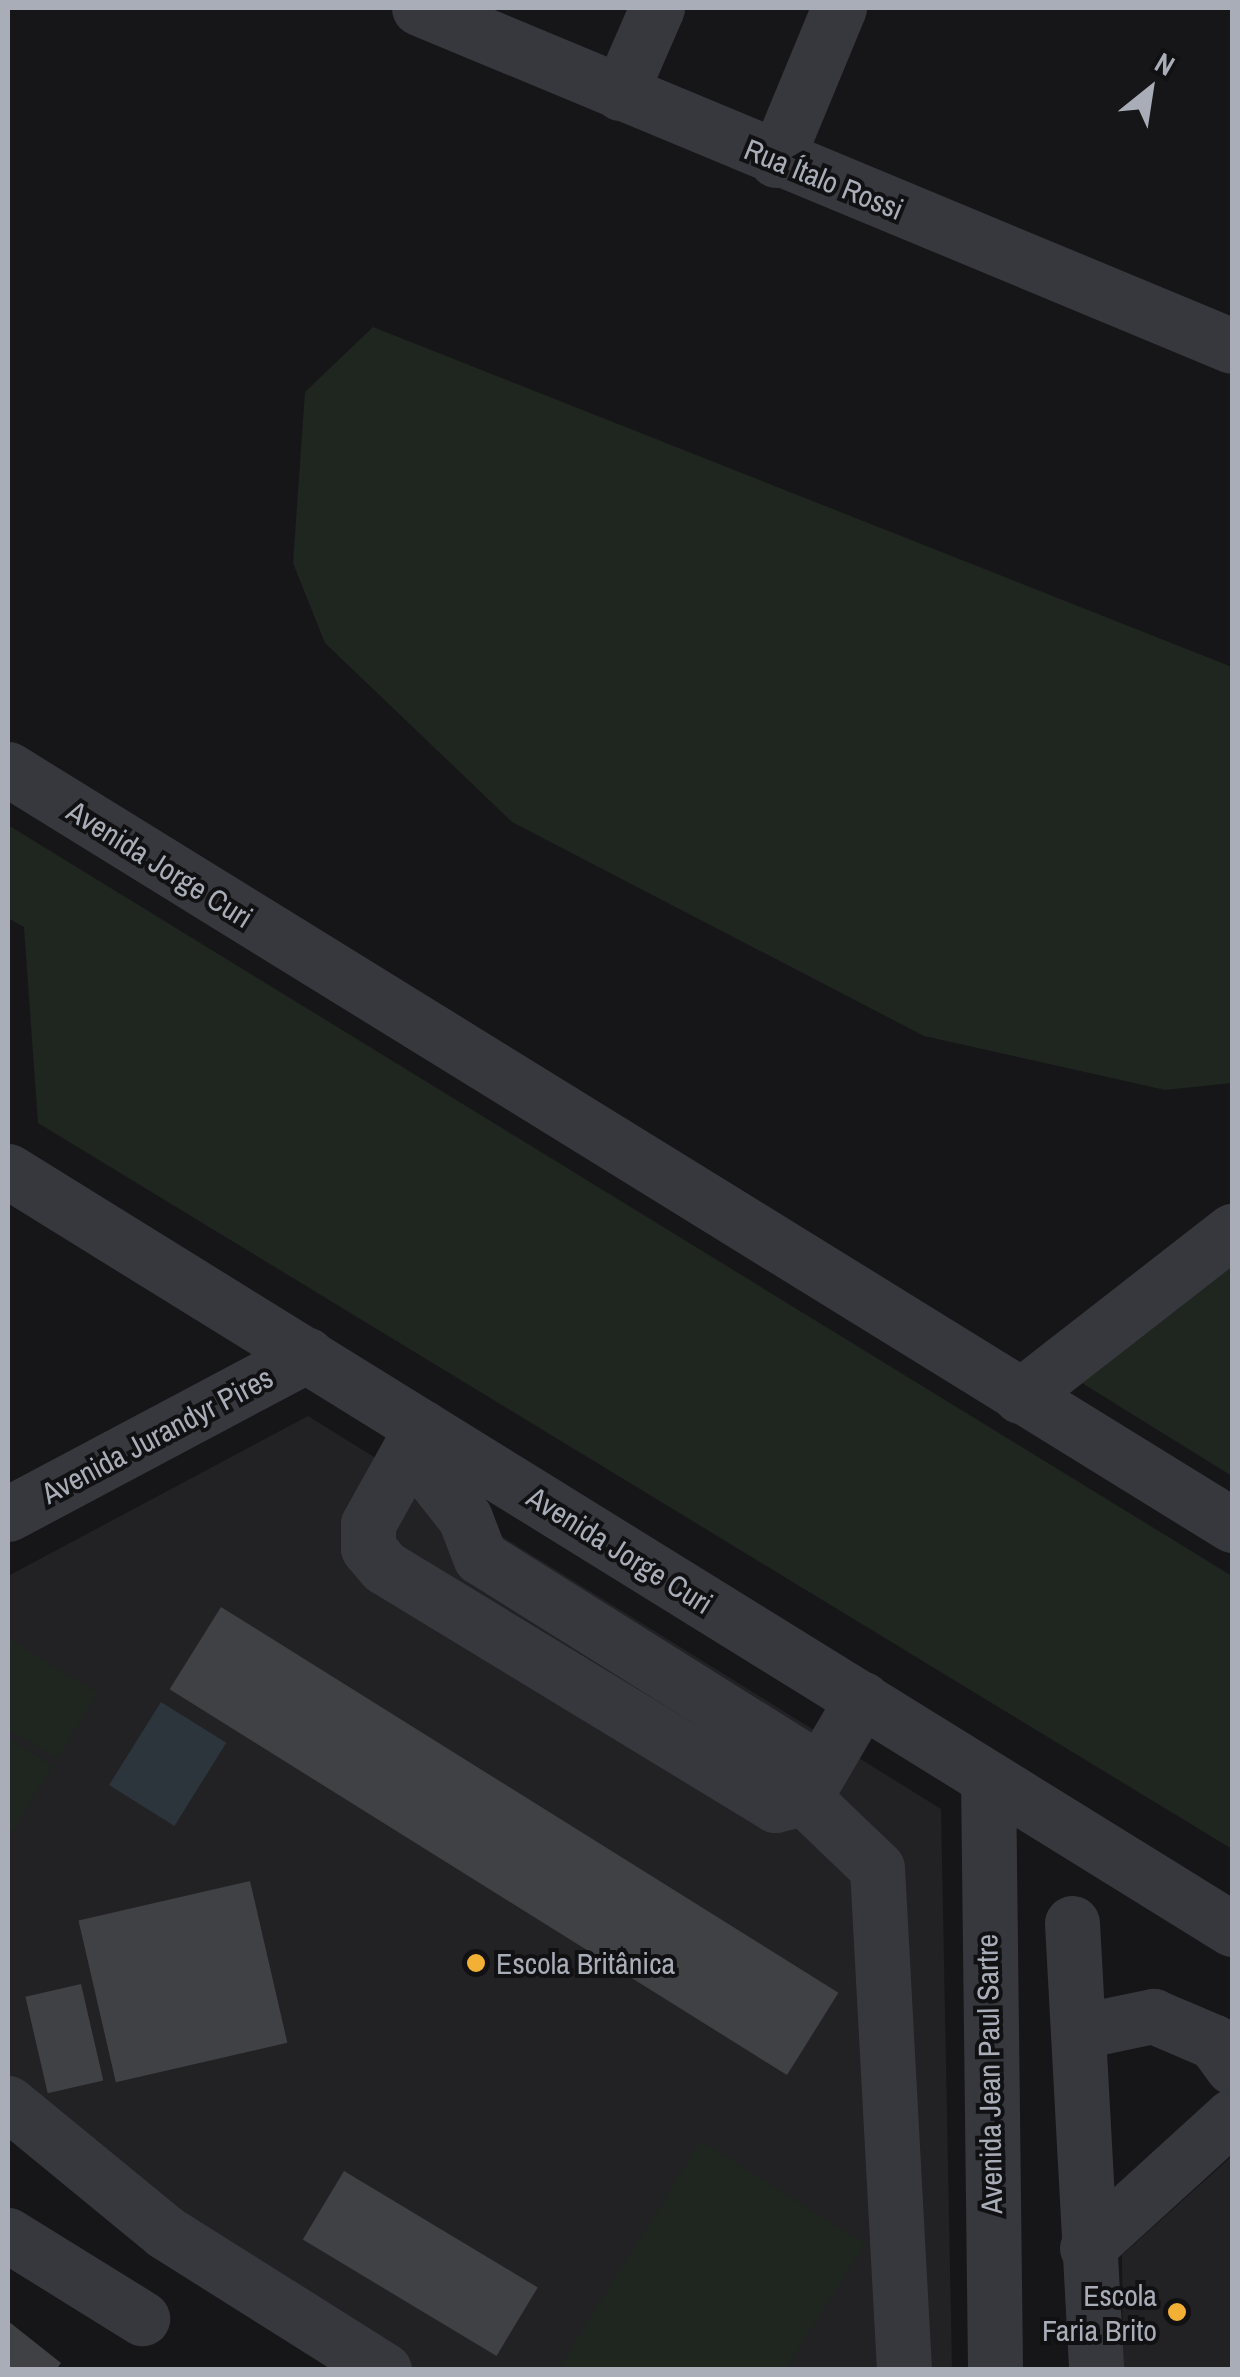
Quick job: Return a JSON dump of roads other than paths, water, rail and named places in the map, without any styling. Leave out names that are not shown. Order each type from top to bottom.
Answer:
[{"type":"street","name":"Rua Ítalo Rossi","points":[[418,8],[776,160],[1232,346]]},
{"type":"street","points":[[620,93],[657,8]]},
{"type":"street","points":[[776,160],[839,8]]},
{"type":"street","name":"Avenida Jorge Curi","points":[[8,769],[1232,1525]]},
{"type":"street","name":"Avenida Jorge Curi","points":[[8,1171],[308,1356],[416,1438],[862,1699],[1232,1929]]},
{"type":"street","points":[[1020,1396],[1232,1232]]},
{"type":"street","name":"Avenida Jurandyr Pires","points":[[8,1514],[308,1356]]},
{"type":"street","points":[[862,1699],[812,1784],[775,1804],[384,1567],[368,1548],[368,1524],[416,1438],[465,1518],[480,1557],[812,1784],[877,1868],[904,2370]]},
{"type":"street","name":"Avenida Jean Paul Sartre","points":[[988,1778],[995,2370]]},
{"type":"street","points":[[1072,1923],[1081,2032],[1087,2248],[1096,2370]]},
{"type":"street","points":[[1081,2032],[1153,2016],[1214,2042],[1232,2067]]},
{"type":"street","points":[[8,2103],[165,2232],[384,2370]]},
{"type":"street","points":[[1087,2248],[1232,2116]]},
{"type":"street","points":[[8,2236],[142,2318]]},
{"type":"place","name":"Escola Britânica","points":[[476,1963]]},
{"type":"place","name":"Escola Faria Brito","points":[[1177,2312]]}]
